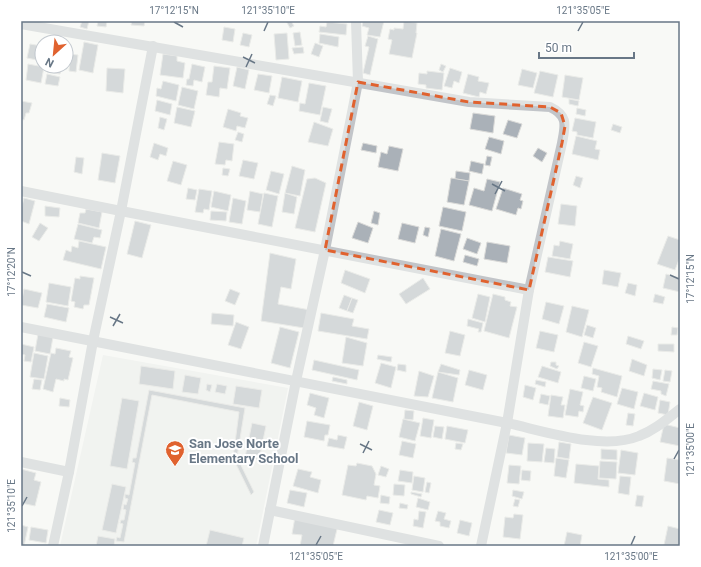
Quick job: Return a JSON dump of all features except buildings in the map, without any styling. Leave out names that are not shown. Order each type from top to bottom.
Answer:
[{"type":"street","points":[[263,546],[296,381],[325,250],[358,82],[356,21]]},
{"type":"street","points":[[21,24],[469,102],[550,107],[561,113],[565,126],[562,143],[529,290],[507,423],[482,546]]},
{"type":"street","points":[[54,546],[93,341],[121,211],[153,46]]},
{"type":"street","points":[[21,191],[529,290]]},
{"type":"street","points":[[21,327],[507,423],[583,440],[606,442],[624,440],[639,436],[658,426],[680,409]]},
{"type":"street","points":[[21,462],[69,472]]},
{"type":"street","points":[[270,510],[439,546]]},
{"type":"highlighted area","points":[[358,82],[469,102],[550,107],[561,113],[565,126],[562,143],[529,290],[325,250]]},
{"type":"shaded area","name":"San Jose Norte Elementary School","points":[[103,355],[288,388],[256,546],[60,546]]},
{"type":"place","name":"San Jose Norte Elementary School","points":[[175,467]]}]
